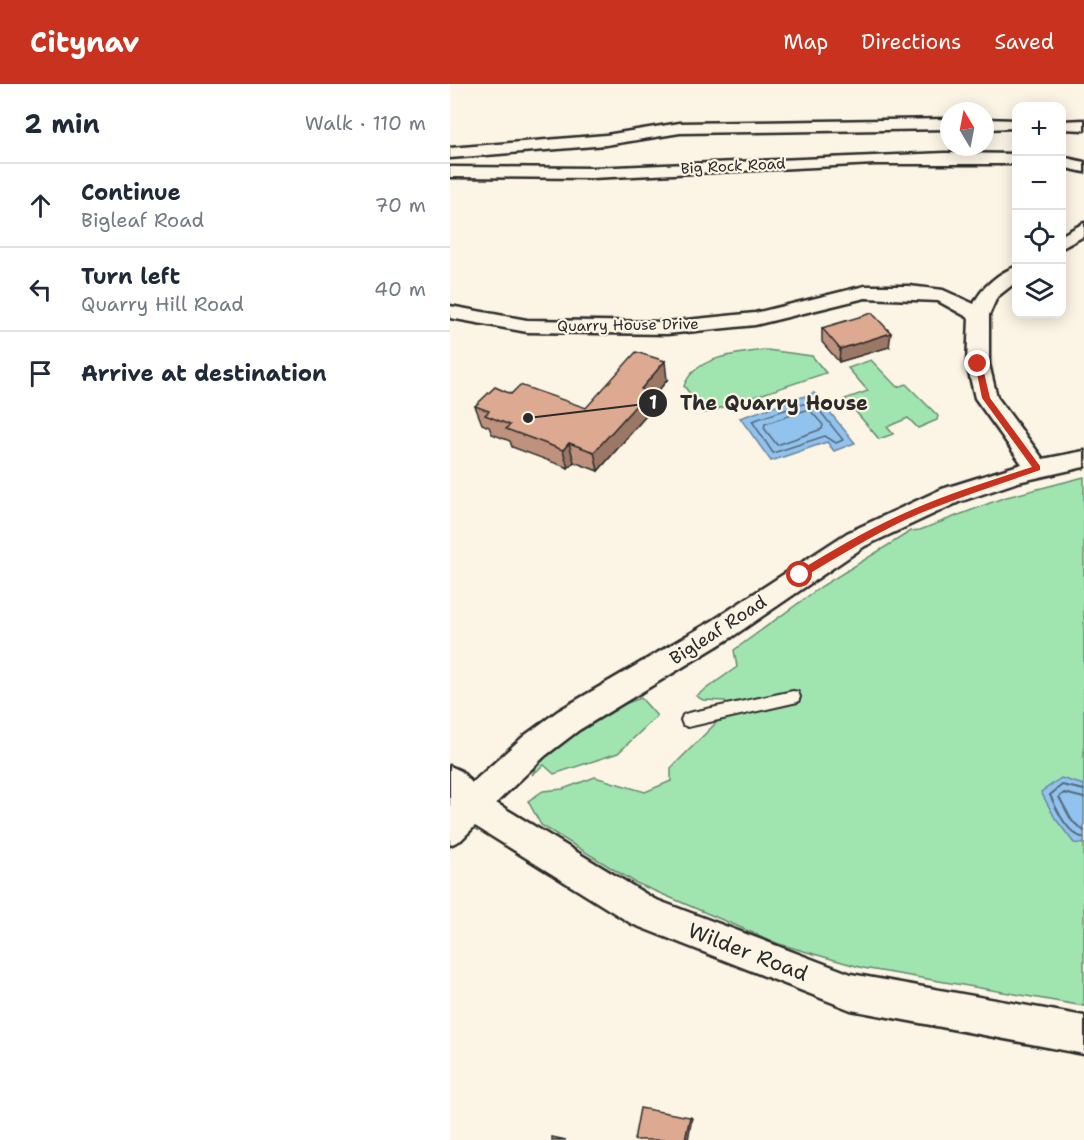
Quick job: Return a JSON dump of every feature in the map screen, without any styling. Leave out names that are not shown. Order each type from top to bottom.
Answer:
[{"type":"street","points":[[450,153],[606,140],[680,129],[940,124]]},
{"type":"street","points":[[994,124],[1012,124]]},
{"type":"street","points":[[1066,125],[1084,125]]},
{"type":"street","name":"Big Rock Road","points":[[450,172],[722,167],[891,158],[1012,159]]},
{"type":"street","points":[[1066,163],[1084,167]]},
{"type":"street","points":[[1066,240],[1084,228]]},
{"type":"street","points":[[1012,277],[988,294],[980,315],[978,364],[986,398],[1010,434],[1037,468]]},
{"type":"street","name":"Quarry House Drive","points":[[450,312],[527,326],[667,328],[755,319],[865,292],[909,292],[943,296],[980,315]]},
{"type":"street","name":"Bigleaf Road","points":[[457,805],[549,735],[722,630],[828,556],[927,507],[1037,468],[1084,459]]},
{"type":"street","name":"Wilder Road","points":[[457,805],[644,912],[851,992],[1084,1035]]},
{"type":"lane","points":[[688,720],[793,698]]},
{"type":"green space","points":[[767,350],[812,356],[826,373],[705,413],[684,386],[698,368],[708,362],[731,355]]},
{"type":"green space","points":[[871,360],[897,387],[906,384],[938,416],[937,420],[918,428],[908,418],[887,427],[893,434],[879,439],[845,399],[868,391],[848,368]]},
{"type":"green space","points":[[1084,477],[1084,1006],[863,968],[779,944],[636,883],[541,825],[528,801],[543,791],[563,789],[595,777],[645,792],[671,781],[671,768],[727,712],[725,701],[703,700],[696,696],[737,667],[734,650],[822,586],[911,531],[920,530],[1003,498]]},
{"type":"green space","points":[[641,698],[657,716],[618,753],[554,774],[544,765],[532,775],[544,752],[624,704]]},
{"type":"water","points":[[814,393],[855,443],[834,451],[827,442],[771,461],[740,418]]},
{"type":"water","points":[[1061,778],[1084,785],[1084,844],[1074,843],[1055,818],[1041,792]]},
{"type":"building","points":[[872,313],[891,333],[840,349],[822,328]]},
{"type":"building","points":[[636,352],[665,361],[641,389],[648,392],[594,452],[569,443],[563,450],[506,429],[510,425],[485,415],[489,411],[475,406],[495,387],[511,394],[520,385],[586,408]]},
{"type":"building","points":[[640,1108],[690,1117],[685,1140],[634,1140]]},
{"type":"place","name":"The Quarry House","points":[[528,418]]},
{"type":"route","points":[[800,575],[828,556],[902,518],[954,496],[1037,468],[1010,434],[986,398],[978,364]]}]
